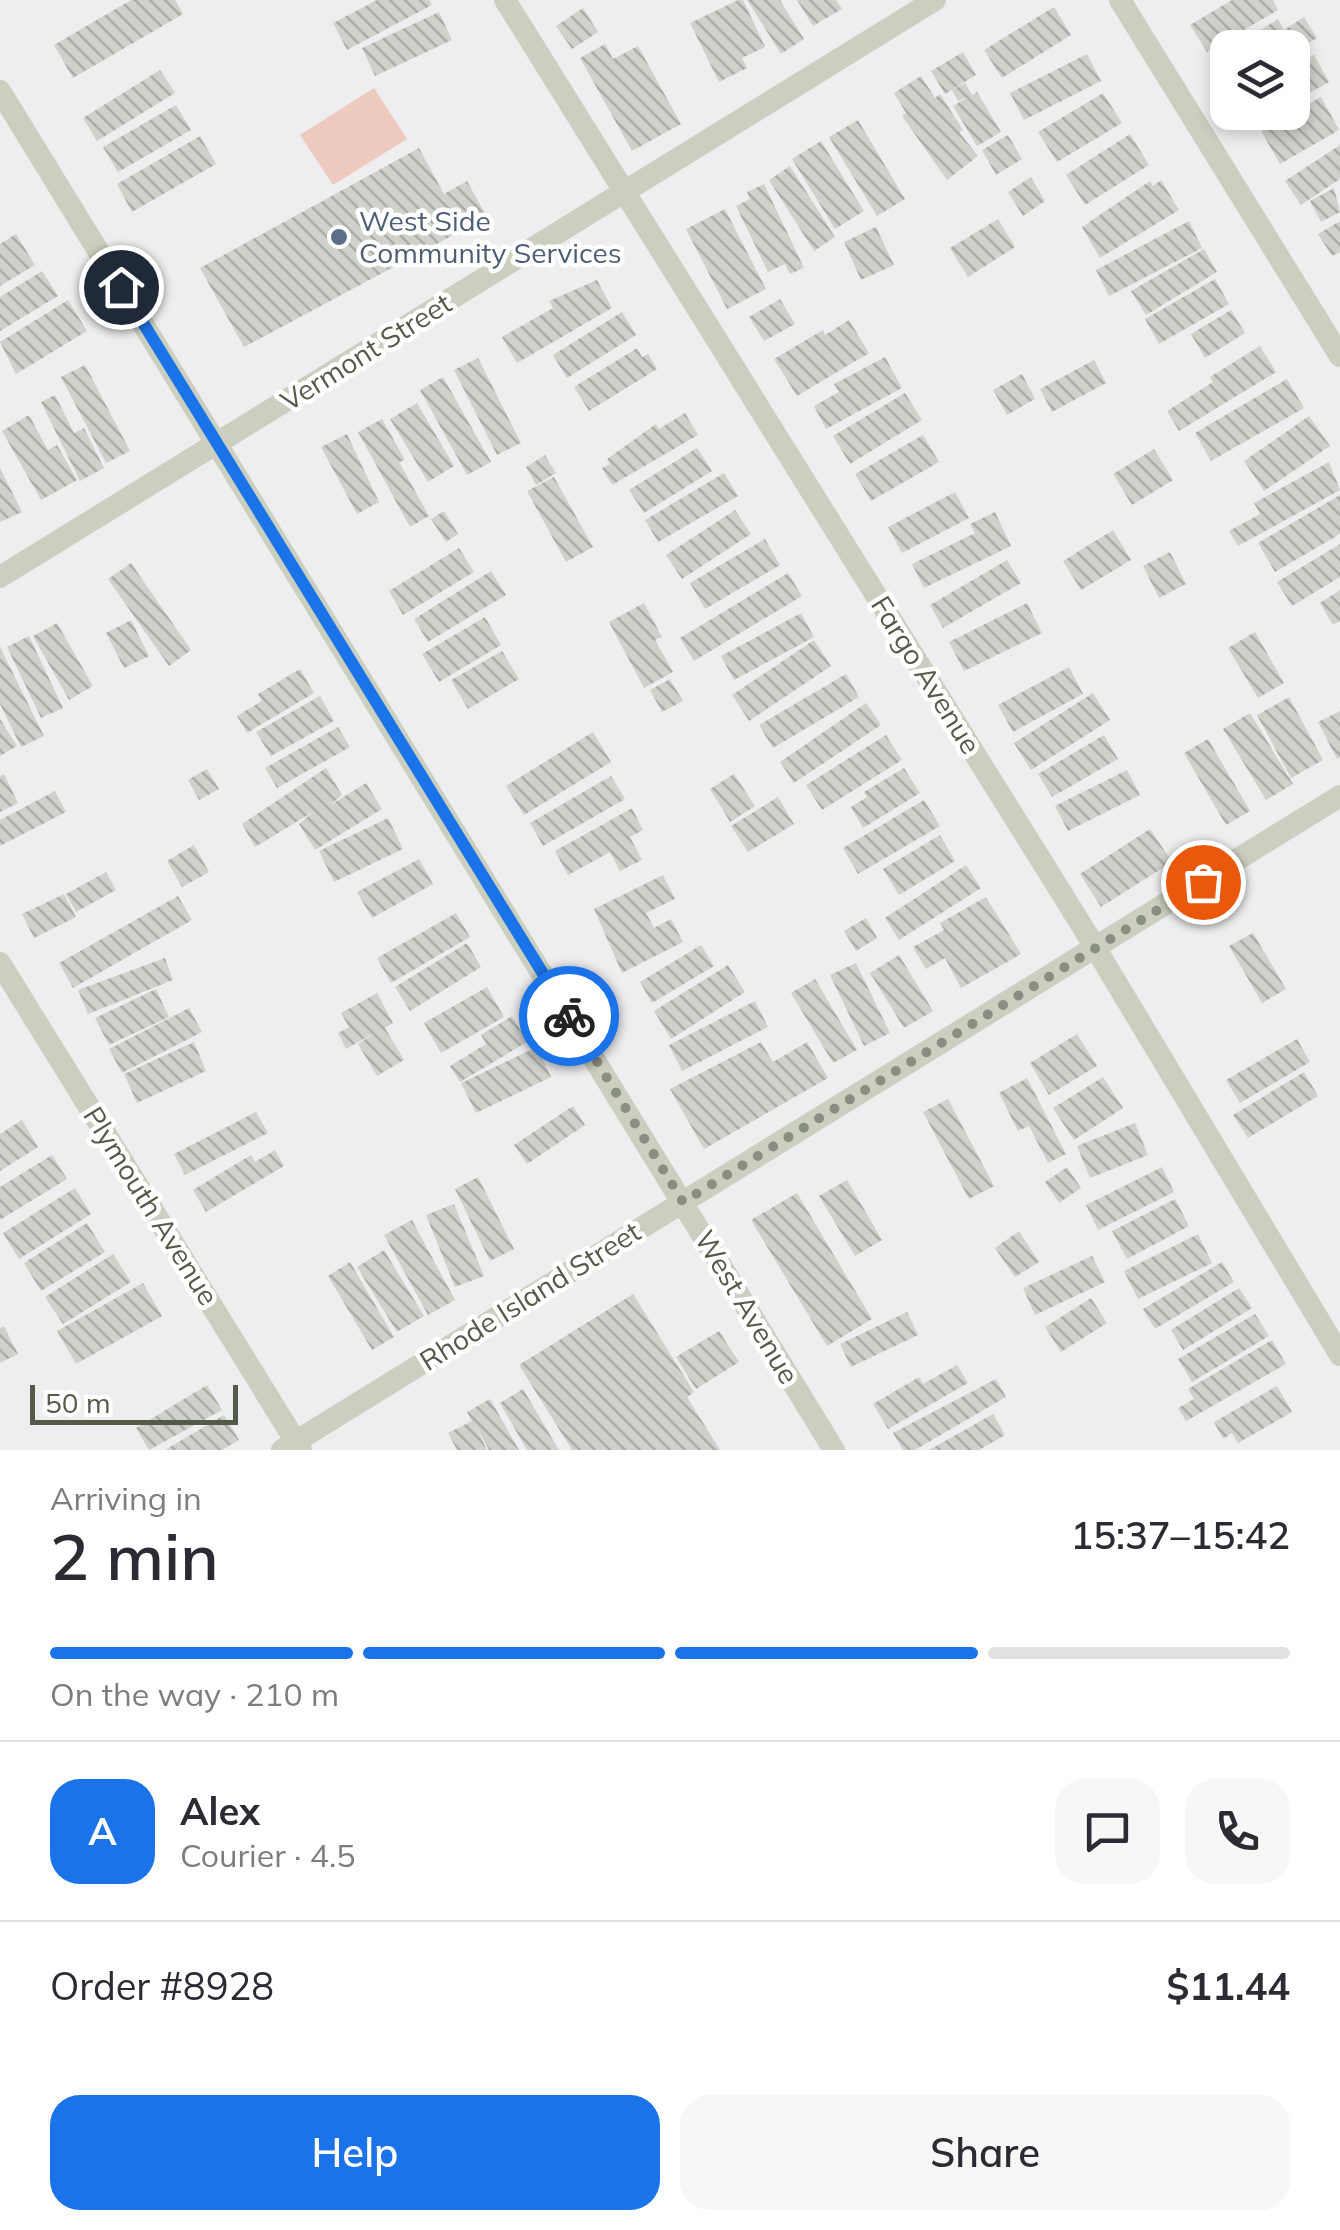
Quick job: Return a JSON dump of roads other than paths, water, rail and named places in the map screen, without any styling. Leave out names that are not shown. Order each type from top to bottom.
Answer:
[{"type":"street","name":"Fargo Avenue","points":[[505,0],[1096,949],[1340,1354]]},
{"type":"street","name":"Vermont Street","points":[[0,577],[935,0]]},
{"type":"street","points":[[1120,0],[1340,356]]},
{"type":"street","name":"West Avenue","points":[[0,91],[834,1450]]},
{"type":"street","name":"Rhode Island Street","points":[[293,1447],[1340,796]]},
{"type":"street","name":"Plymouth Avenue","points":[[0,963],[293,1447]]},
{"type":"place","name":"West Side Community Services","points":[[339,237]]}]
